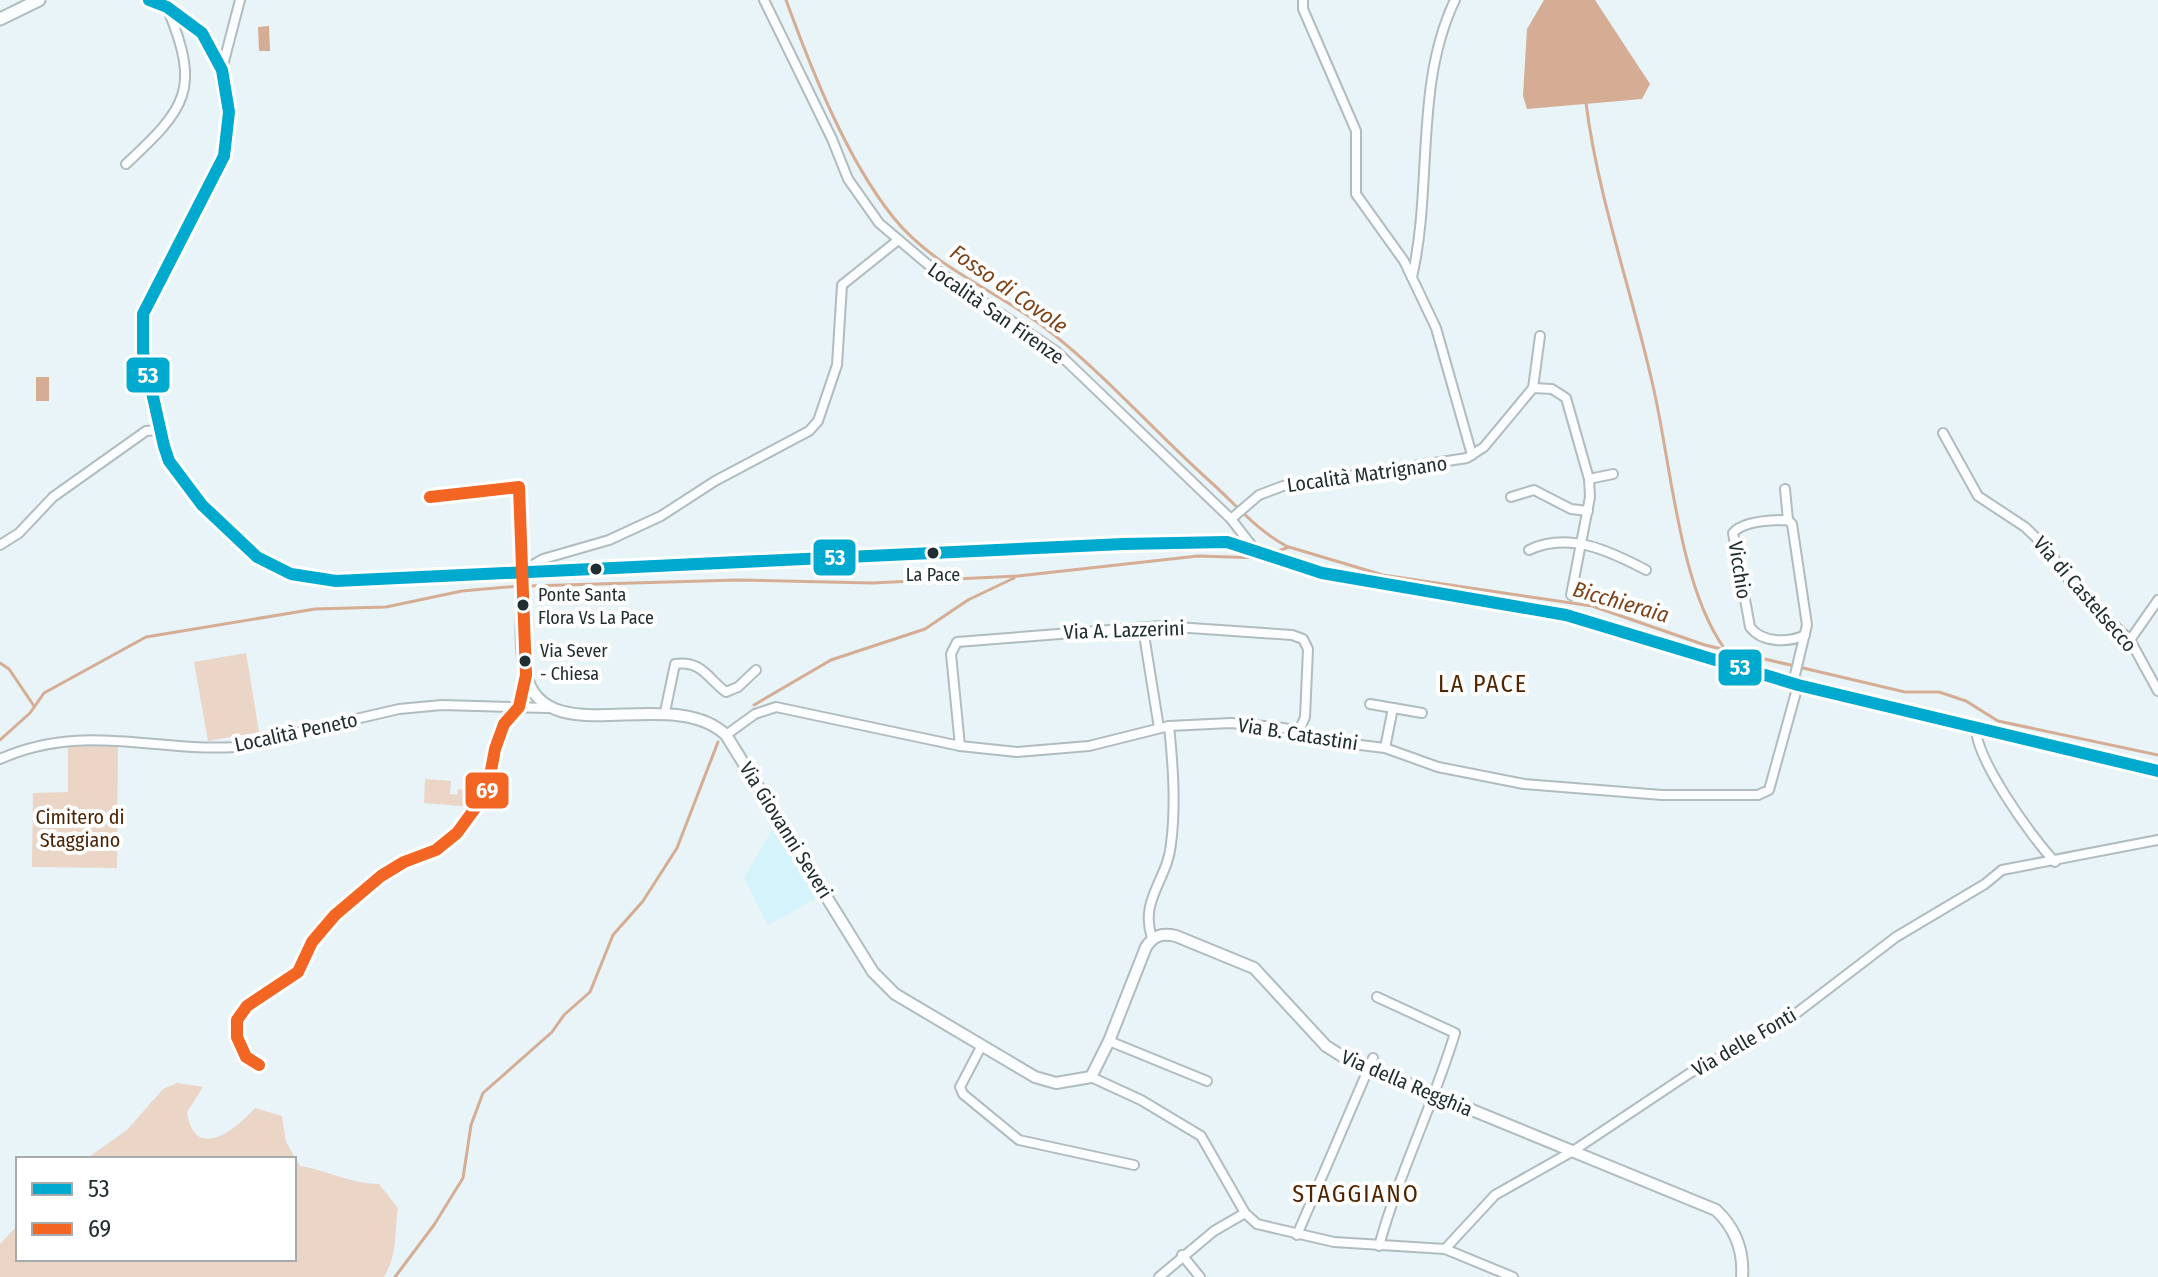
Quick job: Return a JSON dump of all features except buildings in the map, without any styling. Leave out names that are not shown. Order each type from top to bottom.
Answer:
[{"type":"main road","points":[[0,19],[39,0]]},
{"type":"main road","points":[[149,0],[165,4],[202,33],[222,70],[229,112],[224,156],[143,314],[143,352],[159,430],[169,461],[202,505],[257,557],[291,574],[336,581],[524,575],[1214,542],[1255,550],[1322,573],[1568,615],[1795,681],[2158,771]]},
{"type":"street","points":[[222,70],[240,0]]},
{"type":"street","name":"Località San Firenze","points":[[764,0],[832,139],[848,179],[879,223],[897,241],[1057,352],[1234,517],[1255,550]]},
{"type":"street","points":[[1303,0],[1308,22],[1356,131],[1356,194],[1375,216],[1412,277],[1436,328],[1472,455]]},
{"type":"street","points":[[1412,277],[1422,234],[1434,63],[1455,0]]},
{"type":"street","points":[[126,164],[166,127],[182,97],[187,67],[184,47],[165,4]]},
{"type":"street","points":[[524,575],[543,559],[609,540],[661,516],[715,481],[809,431],[818,421],[837,365],[842,285],[897,241]]},
{"type":"street","points":[[1540,336],[1533,388],[1552,389],[1566,398],[1589,479],[1588,511],[1571,595]]},
{"type":"street","name":"Località Matrignano","points":[[1234,517],[1269,489],[1472,455],[1484,447],[1533,388]]},
{"type":"street","points":[[0,545],[19,533],[64,489],[146,431],[159,430]]},
{"type":"street","name":"Via di Castelsecco","points":[[1943,433],[1978,496],[2025,527],[2047,548],[2075,589],[2130,640],[2158,691]]},
{"type":"street","points":[[1589,479],[1613,474]]},
{"type":"street","points":[[259,1065],[246,1057],[237,1037],[237,1020],[247,1006],[298,972],[312,942],[335,915],[381,876],[404,862],[436,850],[457,833],[487,792],[504,724],[519,707],[526,675],[519,487],[430,497]]},
{"type":"street","points":[[1785,489],[1807,625],[1795,681]]},
{"type":"street","points":[[1511,497],[1534,490],[1571,509],[1588,511]]},
{"type":"street","name":"Vicchio","points":[[1788,520],[1740,526],[1733,533],[1753,632],[1787,641],[1805,635]]},
{"type":"street","points":[[1529,550],[1549,540],[1607,549],[1646,570]]},
{"type":"street","points":[[2130,640],[2158,600]]},
{"type":"street","name":"Via A. Lazzerini","points":[[960,746],[951,654],[957,642],[1128,627],[1205,629],[1292,635],[1303,639],[1308,649],[1308,662],[1305,717],[1299,731]]},
{"type":"street","points":[[1147,629],[1145,641],[1159,728]]},
{"type":"street","points":[[665,712],[675,664],[687,663],[703,669],[726,692],[738,687],[756,670]]},
{"type":"street","points":[[526,675],[537,698],[547,708]]},
{"type":"street","name":"Via B. Catastini","points":[[726,735],[755,714],[776,707],[960,746],[1017,752],[1089,746],[1169,726],[1231,723],[1299,731],[1327,741],[1385,748],[1438,767],[1524,784],[1662,795],[1758,795],[1769,790],[1795,681]]},
{"type":"street","points":[[1370,704],[1422,713]]},
{"type":"street","name":"Via Giovanni Severi","points":[[547,708],[574,716],[665,712],[706,719],[726,735],[873,972],[895,994],[1047,1082],[1091,1077]]},
{"type":"street","name":"Località Peneto","points":[[0,759],[70,740],[235,747],[399,709],[547,708]]},
{"type":"street","points":[[1385,748],[1393,708]]},
{"type":"street","points":[[1169,726],[1173,770],[1171,847],[1147,910],[1152,938],[1091,1077],[1141,1100],[1201,1136],[1245,1213],[1257,1224],[1297,1235],[1379,1246],[1445,1249],[1513,1277]]},
{"type":"street","points":[[1976,726],[1976,741],[1996,777],[2055,862]]},
{"type":"street","name":"Via delle Fonti","points":[[1445,1249],[1495,1195],[1573,1151],[1690,1073],[1777,1028],[1896,937],[1985,884],[2002,870],[2013,865],[2055,862],[2158,840]]},
{"type":"street","name":"Via della Regghia","points":[[1152,938],[1165,933],[1176,936],[1254,968],[1326,1046],[1370,1063],[1436,1096],[1716,1210],[1729,1223],[1739,1244],[1742,1277]]},
{"type":"street","points":[[1377,997],[1455,1033],[1436,1096],[1389,1205],[1379,1246]]},
{"type":"street","points":[[1109,1041],[1207,1081]]},
{"type":"street","points":[[982,1045],[960,1087],[963,1094],[1019,1140],[1134,1165]]},
{"type":"street","points":[[1297,1235],[1370,1063]]},
{"type":"street","points":[[1159,1277],[1182,1255],[1245,1213]]},
{"type":"street","points":[[1182,1255],[1200,1277]]},
{"type":"shaded area","points":[[1544,0],[1595,0],[1650,84],[1642,99],[1527,109],[1523,96],[1527,29]]},
{"type":"shaded area","points":[[269,26],[270,51],[259,51],[258,27]]},
{"type":"shaded area","points":[[36,377],[49,377],[49,401],[36,401]]},
{"type":"shaded area","points":[[775,825],[820,896],[768,925],[744,878]]},
{"type":"green space","points":[[246,653],[259,732],[208,741],[194,662]]},
{"type":"green space","name":"Cimitero di Staggiano","points":[[118,745],[117,868],[32,867],[33,793],[68,792],[68,747]]},
{"type":"green space","points":[[425,779],[451,781],[450,794],[457,795],[458,789],[481,792],[473,807],[424,803]]},
{"type":"green space","points":[[177,1083],[203,1087],[187,1112],[191,1127],[198,1136],[207,1139],[238,1125],[255,1108],[282,1116],[286,1142],[295,1157],[89,1157],[127,1130],[163,1089]]},
{"type":"green space","points":[[296,1159],[300,1166],[379,1184],[398,1208],[394,1252],[384,1277],[0,1277],[0,1244],[16,1227],[16,1261],[296,1261]]},
{"type":"waterway","name":"Fosso di Covole","points":[[786,0],[845,141],[876,194],[908,234],[944,263],[1021,311],[1063,342],[1249,519],[1288,547]]},
{"type":"waterway","points":[[1586,103],[1607,210],[1653,386],[1687,558],[1696,591],[1724,648]]},
{"type":"waterway","name":"Bicchieraia","points":[[1273,553],[1289,547],[1383,575],[1592,606],[1705,645],[1905,692],[1939,692],[1966,701],[1998,721],[2158,755]]},
{"type":"waterway","points":[[528,586],[738,580],[872,583],[1018,576],[1198,556],[1262,558]]},
{"type":"waterway","points":[[754,705],[831,660],[925,629],[968,600],[1014,578]]},
{"type":"waterway","points":[[0,740],[30,713],[44,693],[146,637],[315,609],[386,607],[462,591],[520,586]]},
{"type":"waterway","points":[[0,663],[9,669],[34,706]]},
{"type":"waterway","points":[[395,1277],[434,1225],[463,1178],[471,1125],[483,1093],[552,1032],[564,1015],[590,992],[613,935],[643,901],[677,848],[718,742]]},
{"type":"transit line","name":"53","points":[[149,0],[167,7],[202,33],[222,70],[229,112],[224,156],[143,314],[143,352],[164,446],[169,461],[202,505],[257,557],[291,574],[336,581],[1123,544],[1227,542],[1322,573],[1566,615],[1798,685],[2158,771]]},
{"type":"transit line","name":"69","points":[[259,1065],[246,1057],[237,1037],[237,1020],[247,1006],[298,972],[312,942],[335,915],[381,876],[404,862],[436,850],[457,833],[487,792],[495,749],[504,724],[519,707],[526,675],[519,487],[430,497]]},
{"type":"place","name":"La Pace","points":[[933,553]]},
{"type":"place","name":"Ponte Santa Flora Vs La Pace","points":[[523,605]]},
{"type":"place","name":"Via Sever - Chiesa","points":[[525,661]]},
{"type":"district","name":"LA PACE","points":[[1483,684]]},
{"type":"district","name":"STAGGIANO","points":[[1356,1194]]}]
